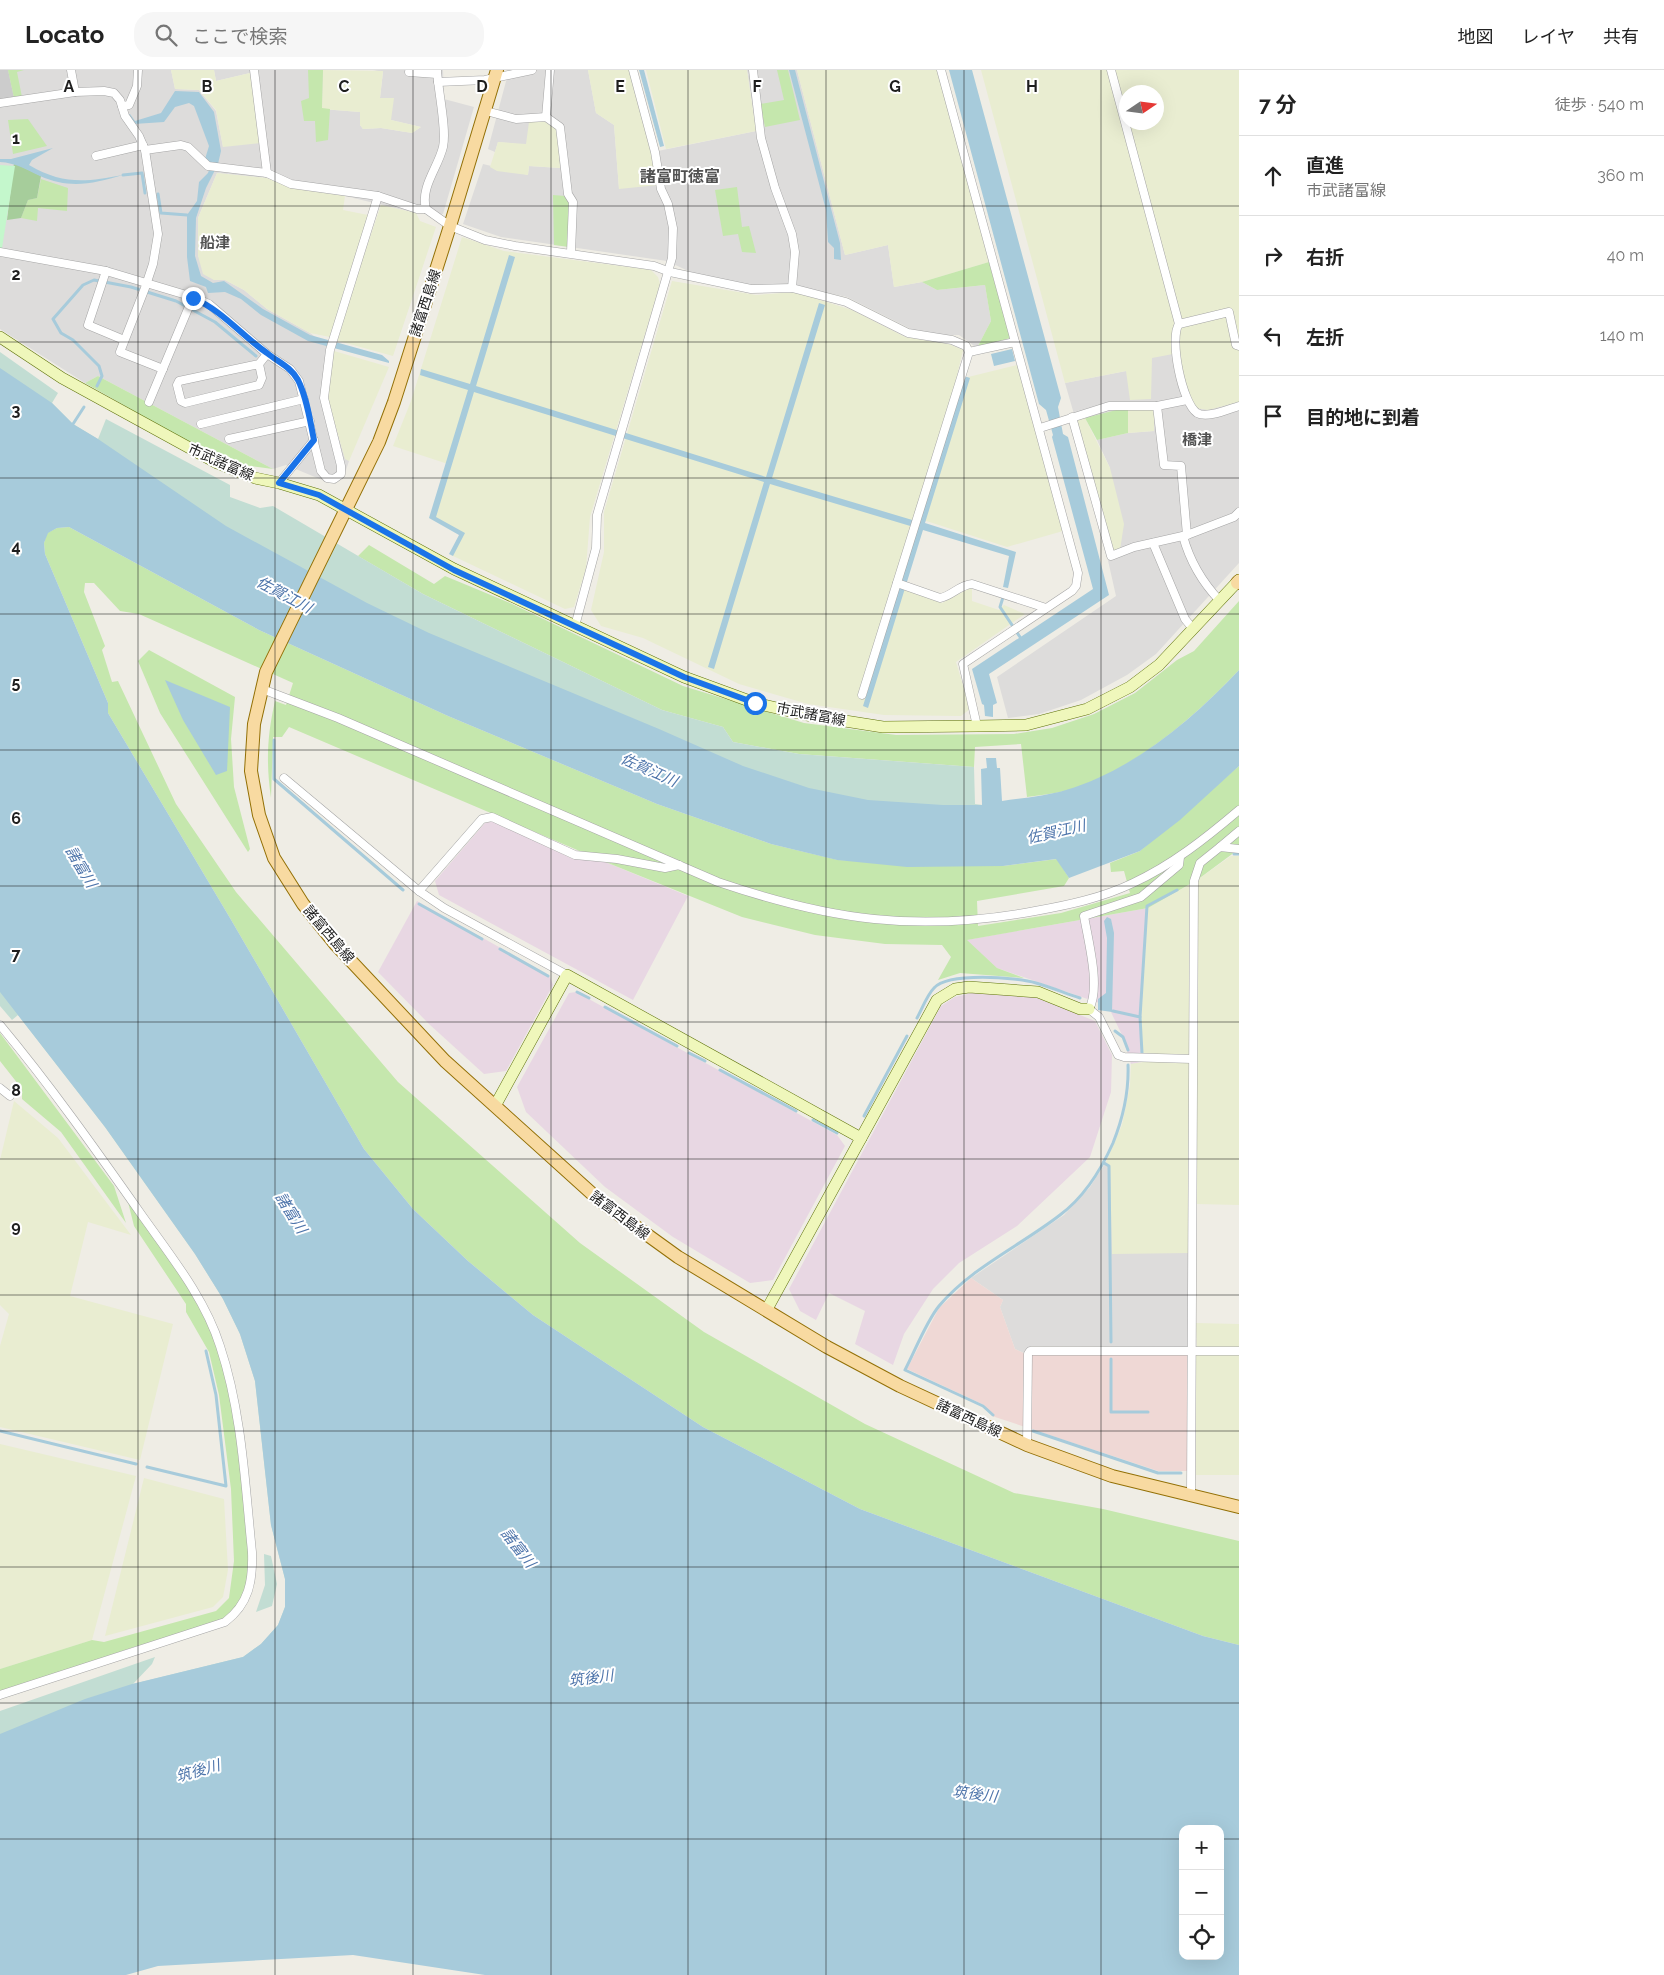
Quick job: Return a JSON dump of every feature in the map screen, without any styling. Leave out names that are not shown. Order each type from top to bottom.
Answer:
[{"type":"main road","name":"諸富西島線","points":[[497,73],[394,402],[379,442],[266,672],[254,724],[251,771],[259,815],[274,858],[303,904],[336,944],[445,1061],[599,1200],[678,1258],[826,1347],[900,1386],[1027,1444],[1112,1476],[1191,1497],[1239,1507]]},
{"type":"main road","name":"市武諸富線","points":[[0,336],[62,378],[195,452],[255,478],[319,495],[454,570],[684,677],[755,703],[807,715],[884,727],[1026,725],[1087,708],[1130,687],[1159,665],[1238,581]]},
{"type":"main road","points":[[495,1106],[568,975],[861,1138]]},
{"type":"main road","points":[[767,1310],[938,1000],[955,989],[969,987],[1038,992],[1080,1009],[1089,1009]]},
{"type":"street","points":[[71,70],[75,92]]},
{"type":"street","points":[[122,106],[129,105],[137,86],[138,70]]},
{"type":"street","points":[[254,70],[267,173]]},
{"type":"street","points":[[410,72],[485,80],[497,73],[532,70]]},
{"type":"street","points":[[546,117],[550,70]]},
{"type":"street","points":[[575,626],[596,548],[597,515],[670,272],[673,228],[668,204],[661,189],[655,152],[633,70]]},
{"type":"street","points":[[753,70],[761,138],[775,188],[792,234],[795,252],[792,288]]},
{"type":"street","points":[[941,70],[1015,342],[1043,427],[1078,573],[1076,586],[963,664],[977,726]]},
{"type":"street","points":[[1111,70],[1179,324]]},
{"type":"street","points":[[426,210],[424,201],[428,184],[442,147],[444,134],[437,75]]},
{"type":"street","points":[[0,103],[75,92],[104,91],[114,93],[122,106],[125,116],[144,148],[158,234],[153,264],[120,352],[163,369]]},
{"type":"street","points":[[486,112],[516,119],[546,117],[560,127],[568,194],[573,202],[571,252]]},
{"type":"street","points":[[96,156],[144,148],[181,145],[188,147],[208,166],[267,173],[291,184],[378,196],[416,209],[426,210],[450,226],[485,240],[654,266],[670,272],[751,289],[792,288],[846,302],[908,333],[952,340],[966,346],[969,352],[916,520],[898,584],[862,694]]},
{"type":"street","points":[[0,252],[208,304],[267,354],[290,369],[299,381],[322,471],[327,478],[334,479],[341,474],[341,466],[324,398],[330,350],[378,196]]},
{"type":"street","points":[[104,278],[88,325],[124,340]]},
{"type":"street","points":[[149,402],[192,301]]},
{"type":"street","points":[[1239,346],[1236,345],[1228,312],[1179,324],[1175,330],[1174,340],[1187,400],[1196,413],[1203,415],[1239,406]]},
{"type":"street","points":[[969,352],[1015,342]]},
{"type":"street","points":[[259,364],[262,378],[259,385],[185,404],[181,401],[177,385],[179,381],[259,364],[267,354]]},
{"type":"street","points":[[201,424],[304,399]]},
{"type":"street","points":[[1043,427],[1109,406],[1157,406],[1187,400]]},
{"type":"street","points":[[1157,406],[1164,465],[1181,466],[1185,536],[1188,553],[1204,584],[1220,601]]},
{"type":"street","points":[[1070,418],[1111,556],[1153,543],[1185,536],[1234,517],[1239,512]]},
{"type":"street","points":[[229,439],[310,421]]},
{"type":"street","points":[[279,483],[314,440]]},
{"type":"street","points":[[1153,543],[1185,619],[1193,629]]},
{"type":"street","points":[[898,584],[940,598],[946,597],[963,585],[972,584],[1046,608]]},
{"type":"street","points":[[262,689],[338,718],[718,882],[768,899],[847,917],[914,923],[980,919],[1063,906],[1133,883],[1180,856],[1239,810]]},
{"type":"street","points":[[284,778],[419,891],[444,908],[568,975]]},
{"type":"street","points":[[419,891],[482,819],[492,817],[575,855],[617,859],[665,868],[679,865]]},
{"type":"street","points":[[1191,1497],[1194,881],[1200,863],[1239,831]]},
{"type":"street","points":[[1220,847],[1239,849]]},
{"type":"street","points":[[1180,856],[1179,865],[1141,897],[1084,916],[1093,979],[1094,1001],[1089,1009],[1099,1017],[1118,1055],[1124,1057],[1192,1059]]},
{"type":"street","points":[[0,1026],[77,1125],[128,1196],[179,1268],[212,1324],[228,1370],[235,1404],[252,1552],[252,1572],[246,1600],[225,1622],[0,1695]]},
{"type":"street","points":[[0,1088],[10,1096]]},
{"type":"street","points":[[1027,1444],[1028,1354],[1030,1351],[1239,1351]]},
{"type":"shaded area","points":[[0,70],[171,70],[175,89],[199,90],[216,111],[223,147],[250,73],[216,81],[214,70],[323,70],[322,109],[360,112],[360,125],[363,129],[381,128],[412,133],[421,127],[391,120],[380,98],[383,72],[373,70],[443,70],[444,99],[474,107],[443,214],[416,213],[345,196],[291,188],[266,178],[217,173],[198,218],[198,256],[214,280],[225,280],[244,290],[267,309],[310,333],[334,351],[327,397],[345,458],[349,461],[343,479],[327,482],[286,465],[273,469],[98,376],[85,383],[0,329]]},
{"type":"shaded area","points":[[0,70],[8,70],[14,98],[0,101]]},
{"type":"shaded area","points":[[509,70],[588,70],[596,113],[614,125],[619,189],[653,152],[756,131],[747,70],[797,70],[845,255],[888,245],[894,287],[922,282],[937,290],[985,285],[991,321],[977,348],[959,335],[923,335],[847,297],[799,287],[758,287],[701,277],[667,261],[501,237],[463,224],[483,164],[528,175],[529,166],[560,168],[526,145],[498,142],[495,152],[488,149]]},
{"type":"shaded area","points":[[1239,341],[1239,563],[1156,654],[1127,675],[1081,700],[1039,714],[1008,718],[997,677],[1116,596],[1107,556],[1110,468],[1097,440],[1128,433],[1154,431],[1085,418],[1076,421],[1065,383],[1126,371],[1152,357]]},
{"type":"shaded area","points":[[0,352],[58,393],[52,403],[73,424],[98,439],[106,419],[230,485],[230,497],[260,508],[273,506],[423,594],[662,710],[723,727],[733,742],[799,754],[974,767],[975,804],[983,805],[972,816],[780,796],[423,639],[0,399]]},
{"type":"shaded area","points":[[493,821],[573,859],[603,861],[688,896],[633,1000],[439,895],[435,881],[485,823]]},
{"type":"shaded area","points":[[417,901],[549,975],[553,985],[506,1071],[484,1074],[429,1024],[378,972]]},
{"type":"shaded area","points":[[1148,908],[1141,1020],[1143,1062],[1131,1064],[1122,1035],[1108,1006],[997,968],[966,940]]},
{"type":"shaded area","points":[[0,979],[249,1325],[289,1570],[288,1621],[240,1670],[0,1741],[0,1711],[155,1657],[152,1664],[133,1684],[243,1657],[261,1644],[278,1625],[285,1607],[285,1579],[271,1525],[255,1381],[240,1334],[223,1299],[195,1254],[105,1127],[18,1015],[12,1020],[0,1006]]},
{"type":"shaded area","points":[[576,992],[837,1135],[845,1146],[773,1280],[750,1283],[673,1237],[605,1187],[526,1112],[517,1087],[569,993]]},
{"type":"shaded area","points":[[972,993],[1035,997],[1095,1021],[1112,1055],[1111,1092],[1090,1157],[1017,1226],[959,1263],[933,1289],[904,1334],[893,1365],[855,1344],[865,1311],[829,1293],[816,1320],[800,1311],[789,1289],[941,1006],[955,997]]},
{"type":"shaded area","points":[[1106,1162],[1189,1253],[1188,1347],[1031,1346],[1026,1354],[1015,1349],[1000,1307],[1003,1300],[971,1278],[1064,1215],[1090,1187]]},
{"type":"shaded area","points":[[971,1278],[1003,1300],[1000,1307],[1015,1349],[1026,1354],[1190,1354],[1188,1471],[1158,1471],[992,1416],[984,1405],[907,1369],[939,1308]]},
{"type":"shaded area","points":[[264,1554],[271,1556],[277,1584],[272,1606],[256,1612],[265,1585]]},
{"type":"green space","points":[[8,70],[24,70],[17,72],[22,97],[14,98]]},
{"type":"green space","points":[[171,70],[214,70],[216,81],[250,73],[261,143],[223,147],[216,110],[199,90],[175,89]]},
{"type":"green space","points":[[308,70],[323,70],[322,108],[330,109],[328,140],[316,142],[315,121],[304,121],[301,101],[309,98]]},
{"type":"green space","points":[[323,70],[383,71],[380,98],[394,98],[391,120],[421,127],[412,133],[381,128],[363,129],[360,125],[360,112],[322,109]]},
{"type":"green space","points":[[588,70],[630,70],[653,152],[658,185],[619,189],[614,125],[596,113]]},
{"type":"green space","points":[[646,70],[747,70],[756,131],[666,149]]},
{"type":"green space","points":[[777,70],[788,70],[800,120],[765,127],[760,104],[784,100]]},
{"type":"green space","points":[[797,70],[938,70],[989,262],[922,282],[894,287],[888,245],[845,255]]},
{"type":"green space","points":[[981,70],[1239,70],[1239,402],[1208,410],[1195,408],[1173,354],[1152,358],[1151,399],[1130,400],[1126,371],[1065,383]]},
{"type":"green space","points":[[28,119],[47,146],[13,154],[8,120]]},
{"type":"green space","points":[[543,121],[558,128],[560,168],[529,166],[528,175],[497,171],[490,167],[498,142],[526,144],[529,122]]},
{"type":"green space","points":[[14,163],[41,176],[37,198],[28,200],[21,218],[7,220]]},
{"type":"green space","points":[[0,165],[15,166],[2,248],[0,248]]},
{"type":"green space","points":[[217,173],[267,178],[291,188],[345,196],[343,210],[368,215],[330,337],[310,333],[267,309],[244,290],[225,280],[214,280],[203,274],[198,256],[198,218]]},
{"type":"green space","points":[[41,179],[68,188],[67,211],[38,208],[37,221],[21,218],[28,200],[37,198]]},
{"type":"green space","points":[[737,187],[742,227],[749,226],[756,253],[742,252],[738,234],[723,236],[715,190]]},
{"type":"green space","points":[[553,195],[565,196],[570,203],[569,247],[554,245]]},
{"type":"green space","points":[[381,205],[416,213],[420,221],[436,227],[393,356],[335,340]]},
{"type":"green space","points":[[462,237],[504,251],[651,270],[658,277],[660,284],[590,517],[586,568],[574,607],[565,609],[451,555],[461,534],[433,518],[448,464],[393,446],[411,401]]},
{"type":"green space","points":[[989,262],[1010,338],[977,348],[991,321],[985,285],[937,290],[922,282]]},
{"type":"green space","points":[[672,281],[756,295],[795,292],[852,310],[905,337],[949,344],[963,350],[956,380],[1017,365],[1063,531],[1007,547],[914,517],[893,585],[942,603],[972,587],[972,601],[999,610],[1004,605],[1025,614],[956,662],[970,709],[961,716],[884,715],[808,704],[739,684],[643,638],[601,626],[591,610],[604,552],[604,512]]},
{"type":"green space","points":[[334,351],[389,367],[349,461],[345,459],[327,397]]},
{"type":"green space","points":[[98,376],[273,469],[244,465],[194,445],[85,383]]},
{"type":"green space","points":[[1128,407],[1154,408],[1154,431],[1128,433]]},
{"type":"green space","points":[[1128,407],[1128,433],[1097,440],[1085,418]]},
{"type":"green space","points":[[1085,418],[1110,468],[1124,524],[1120,550],[1113,552],[1076,421]]},
{"type":"green space","points":[[69,527],[259,630],[448,716],[657,804],[771,844],[838,860],[1003,866],[1057,859],[1069,878],[1064,886],[977,901],[978,926],[1061,913],[1130,893],[1124,871],[1111,872],[1110,863],[1140,851],[1239,766],[1239,849],[1197,880],[1148,908],[967,940],[997,968],[1024,978],[960,973],[938,980],[951,957],[942,945],[885,944],[815,935],[742,917],[603,861],[289,727],[282,737],[273,737],[271,798],[268,750],[272,714],[275,701],[286,705],[293,683],[139,614],[120,611],[94,583],[85,583],[84,592],[105,646],[102,650],[112,682],[118,681],[176,804],[236,892],[398,1082],[580,1243],[704,1332],[865,1424],[1014,1493],[1103,1509],[1239,1541],[1239,1645],[1203,1636],[860,1509],[703,1427],[533,1315],[468,1261],[413,1209],[364,1149],[108,713],[108,703],[45,554],[44,543],[47,533],[57,528]]},
{"type":"green space","points":[[369,545],[434,584],[445,576],[510,603],[683,686],[804,723],[896,735],[1014,734],[1052,728],[1094,714],[1135,693],[1177,660],[1194,651],[1239,601],[1239,670],[1181,725],[1136,758],[1113,772],[1065,791],[1027,797],[1021,744],[975,747],[974,767],[799,754],[733,742],[723,727],[662,710],[423,594],[358,556]]},
{"type":"green space","points":[[149,650],[235,697],[231,739],[234,787],[250,849],[248,852],[160,713],[138,661]]},
{"type":"green space","points":[[1231,856],[1239,856],[1239,1205],[1196,1204],[1197,880]]},
{"type":"green space","points":[[1189,885],[1189,1253],[1112,1254],[1110,1166],[1106,1162],[1122,1125],[1130,1085],[1131,1064],[1143,1062],[1141,1020],[1148,908]]},
{"type":"green space","points":[[0,1033],[114,1186],[126,1223],[61,1132],[22,1099],[22,1089],[0,1061]]},
{"type":"green space","points":[[14,1101],[58,1138],[131,1235],[88,1222],[70,1296],[173,1324],[140,1460],[0,1427],[0,1346],[9,1314],[0,1305],[0,1160]]},
{"type":"green space","points":[[127,1198],[201,1307],[219,1349],[232,1402],[250,1554],[248,1584],[243,1600],[232,1613],[215,1624],[134,1647],[0,1692],[0,1669],[92,1640],[104,1642],[216,1611],[229,1598],[234,1561],[231,1489],[219,1395],[209,1352],[186,1312],[186,1304],[134,1226]]},
{"type":"green space","points":[[1196,1323],[1239,1324],[1239,1347],[1197,1347]]},
{"type":"green space","points":[[1196,1354],[1239,1355],[1239,1475],[1196,1475]]},
{"type":"green space","points":[[0,1444],[136,1476],[92,1640],[0,1669]]},
{"type":"green space","points":[[144,1478],[224,1499],[228,1570],[223,1597],[213,1607],[105,1636]]},
{"type":"water","points":[[639,70],[644,70],[664,146],[660,147]]},
{"type":"water","points":[[789,70],[795,70],[840,243],[841,260],[834,259],[834,248],[828,242],[826,210]]},
{"type":"water","points":[[949,70],[972,70],[1061,398],[1058,407],[1063,434],[1068,437],[1109,595],[989,674],[997,703],[993,705],[993,717],[985,716],[984,705],[982,704],[972,669],[1093,589],[1053,435],[1046,410],[1039,404]]},
{"type":"water","points":[[175,91],[199,92],[214,112],[221,151],[218,164],[206,188],[196,218],[195,256],[201,276],[213,283],[224,281],[263,309],[310,335],[382,355],[389,363],[308,341],[261,315],[241,299],[225,292],[208,293],[206,287],[190,281],[187,257],[187,215],[197,201],[199,182],[208,173],[211,164],[205,159],[209,146],[194,106],[189,103],[175,107],[164,122],[134,124],[128,115],[130,114],[135,121],[161,113]]},
{"type":"water","points":[[53,148],[32,160],[29,165],[64,179],[86,180],[123,175],[91,183],[61,183],[16,165],[0,162],[0,159],[11,159]]},
{"type":"water","points":[[509,255],[515,257],[476,386],[766,477],[819,303],[825,305],[772,478],[919,522],[964,376],[970,378],[925,523],[1016,552],[1008,588],[1003,587],[1009,556],[923,530],[868,708],[863,706],[917,528],[770,484],[714,669],[708,667],[764,482],[474,392],[436,517],[465,533],[453,556],[449,554],[459,535],[429,518],[468,390],[420,375],[421,369],[470,384]]},
{"type":"water","points":[[1012,349],[1015,361],[994,366],[991,354]]},
{"type":"water","points":[[0,368],[52,403],[73,424],[226,526],[367,603],[429,633],[743,766],[809,788],[868,800],[943,805],[982,805],[981,769],[987,768],[986,758],[996,758],[997,768],[1000,768],[1002,801],[1066,790],[1115,770],[1160,741],[1202,707],[1239,670],[1239,766],[1180,820],[1140,851],[1069,878],[1056,859],[1003,866],[907,867],[837,860],[771,844],[657,804],[448,716],[259,630],[69,527],[57,528],[48,533],[44,543],[45,554],[108,703],[108,713],[364,1149],[413,1209],[468,1261],[533,1315],[703,1427],[860,1509],[1203,1636],[1239,1645],[1239,1975],[485,1975],[353,1955],[158,1966],[126,1975],[0,1975],[0,1734],[85,1699],[132,1684],[243,1657],[261,1644],[278,1625],[285,1607],[285,1579],[271,1525],[255,1381],[240,1334],[223,1299],[195,1254],[105,1127],[0,992]]},
{"type":"water","points":[[165,680],[230,707],[227,771],[216,775],[183,720]]},
{"type":"water","points":[[1107,917],[1111,919],[1114,933],[1112,1012],[1098,1010],[1098,999],[1106,993],[1107,938],[1104,921]]},
{"type":"waterway","points":[[123,175],[142,173],[145,193]]},
{"type":"waterway","points":[[158,194],[161,213],[187,215]]},
{"type":"waterway","points":[[97,386],[102,376],[99,366],[73,340],[61,333],[53,319],[83,285],[94,280],[131,287],[176,301],[215,322],[256,356]]},
{"type":"waterway","points":[[73,424],[84,407]]},
{"type":"waterway","points":[[1004,594],[1000,607],[1020,637]]},
{"type":"waterway","points":[[274,740],[274,779],[403,890]]},
{"type":"waterway","points":[[1234,854],[1239,854]]},
{"type":"waterway","points":[[1140,1017],[1147,906],[1177,890]]},
{"type":"waterway","points":[[419,904],[482,939]]},
{"type":"waterway","points":[[500,949],[548,976]]},
{"type":"waterway","points":[[917,1018],[934,988],[942,983],[967,978],[983,977],[1026,981],[1080,998]]},
{"type":"waterway","points":[[577,992],[589,998]]},
{"type":"waterway","points":[[605,1007],[677,1046]]},
{"type":"waterway","points":[[1113,1011],[1140,1017],[1142,1053]]},
{"type":"waterway","points":[[1115,1031],[1123,1037],[1128,1050]]},
{"type":"waterway","points":[[864,1116],[907,1036]]},
{"type":"waterway","points":[[689,1053],[705,1061]]},
{"type":"waterway","points":[[993,1415],[983,1406],[905,1370],[930,1320],[939,1306],[952,1292],[981,1268],[1069,1208],[1091,1182],[1108,1153],[1120,1124],[1125,1105],[1128,1065]]},
{"type":"waterway","points":[[720,1070],[796,1111]]},
{"type":"waterway","points":[[813,1120],[837,1133]]},
{"type":"waterway","points":[[1104,1163],[1109,1166],[1111,1342]]},
{"type":"waterway","points":[[147,1467],[226,1486],[216,1395],[206,1351]]},
{"type":"waterway","points":[[1111,1359],[1111,1412],[1148,1412]]},
{"type":"waterway","points":[[0,1431],[136,1464]]},
{"type":"waterway","points":[[1033,1431],[1158,1473],[1181,1473]]},
{"type":"district","name":"諸富町徳富","points":[[680,176]]},
{"type":"district","name":"船津","points":[[215,243]]},
{"type":"district","name":"橋津","points":[[1197,440]]},
{"type":"route","points":[[193,298],[208,304],[228,319],[267,354],[276,358],[290,369],[299,381],[314,440],[279,483],[319,495],[454,570],[684,677],[755,703]]},
{"type":"water label","name":"佐賀江川","points":[[284,595]]},
{"type":"water label","name":"佐賀江川","points":[[649,770]]},
{"type":"water label","name":"佐賀江川","points":[[1056,832]]},
{"type":"water label","name":"諸富川","points":[[81,867]]},
{"type":"water label","name":"諸富川","points":[[291,1213]]},
{"type":"water label","name":"諸富川","points":[[518,1548]]},
{"type":"water label","name":"筑後川","points":[[591,1678]]},
{"type":"water label","name":"筑後川","points":[[198,1771]]},
{"type":"water label","name":"筑後川","points":[[975,1794]]}]
